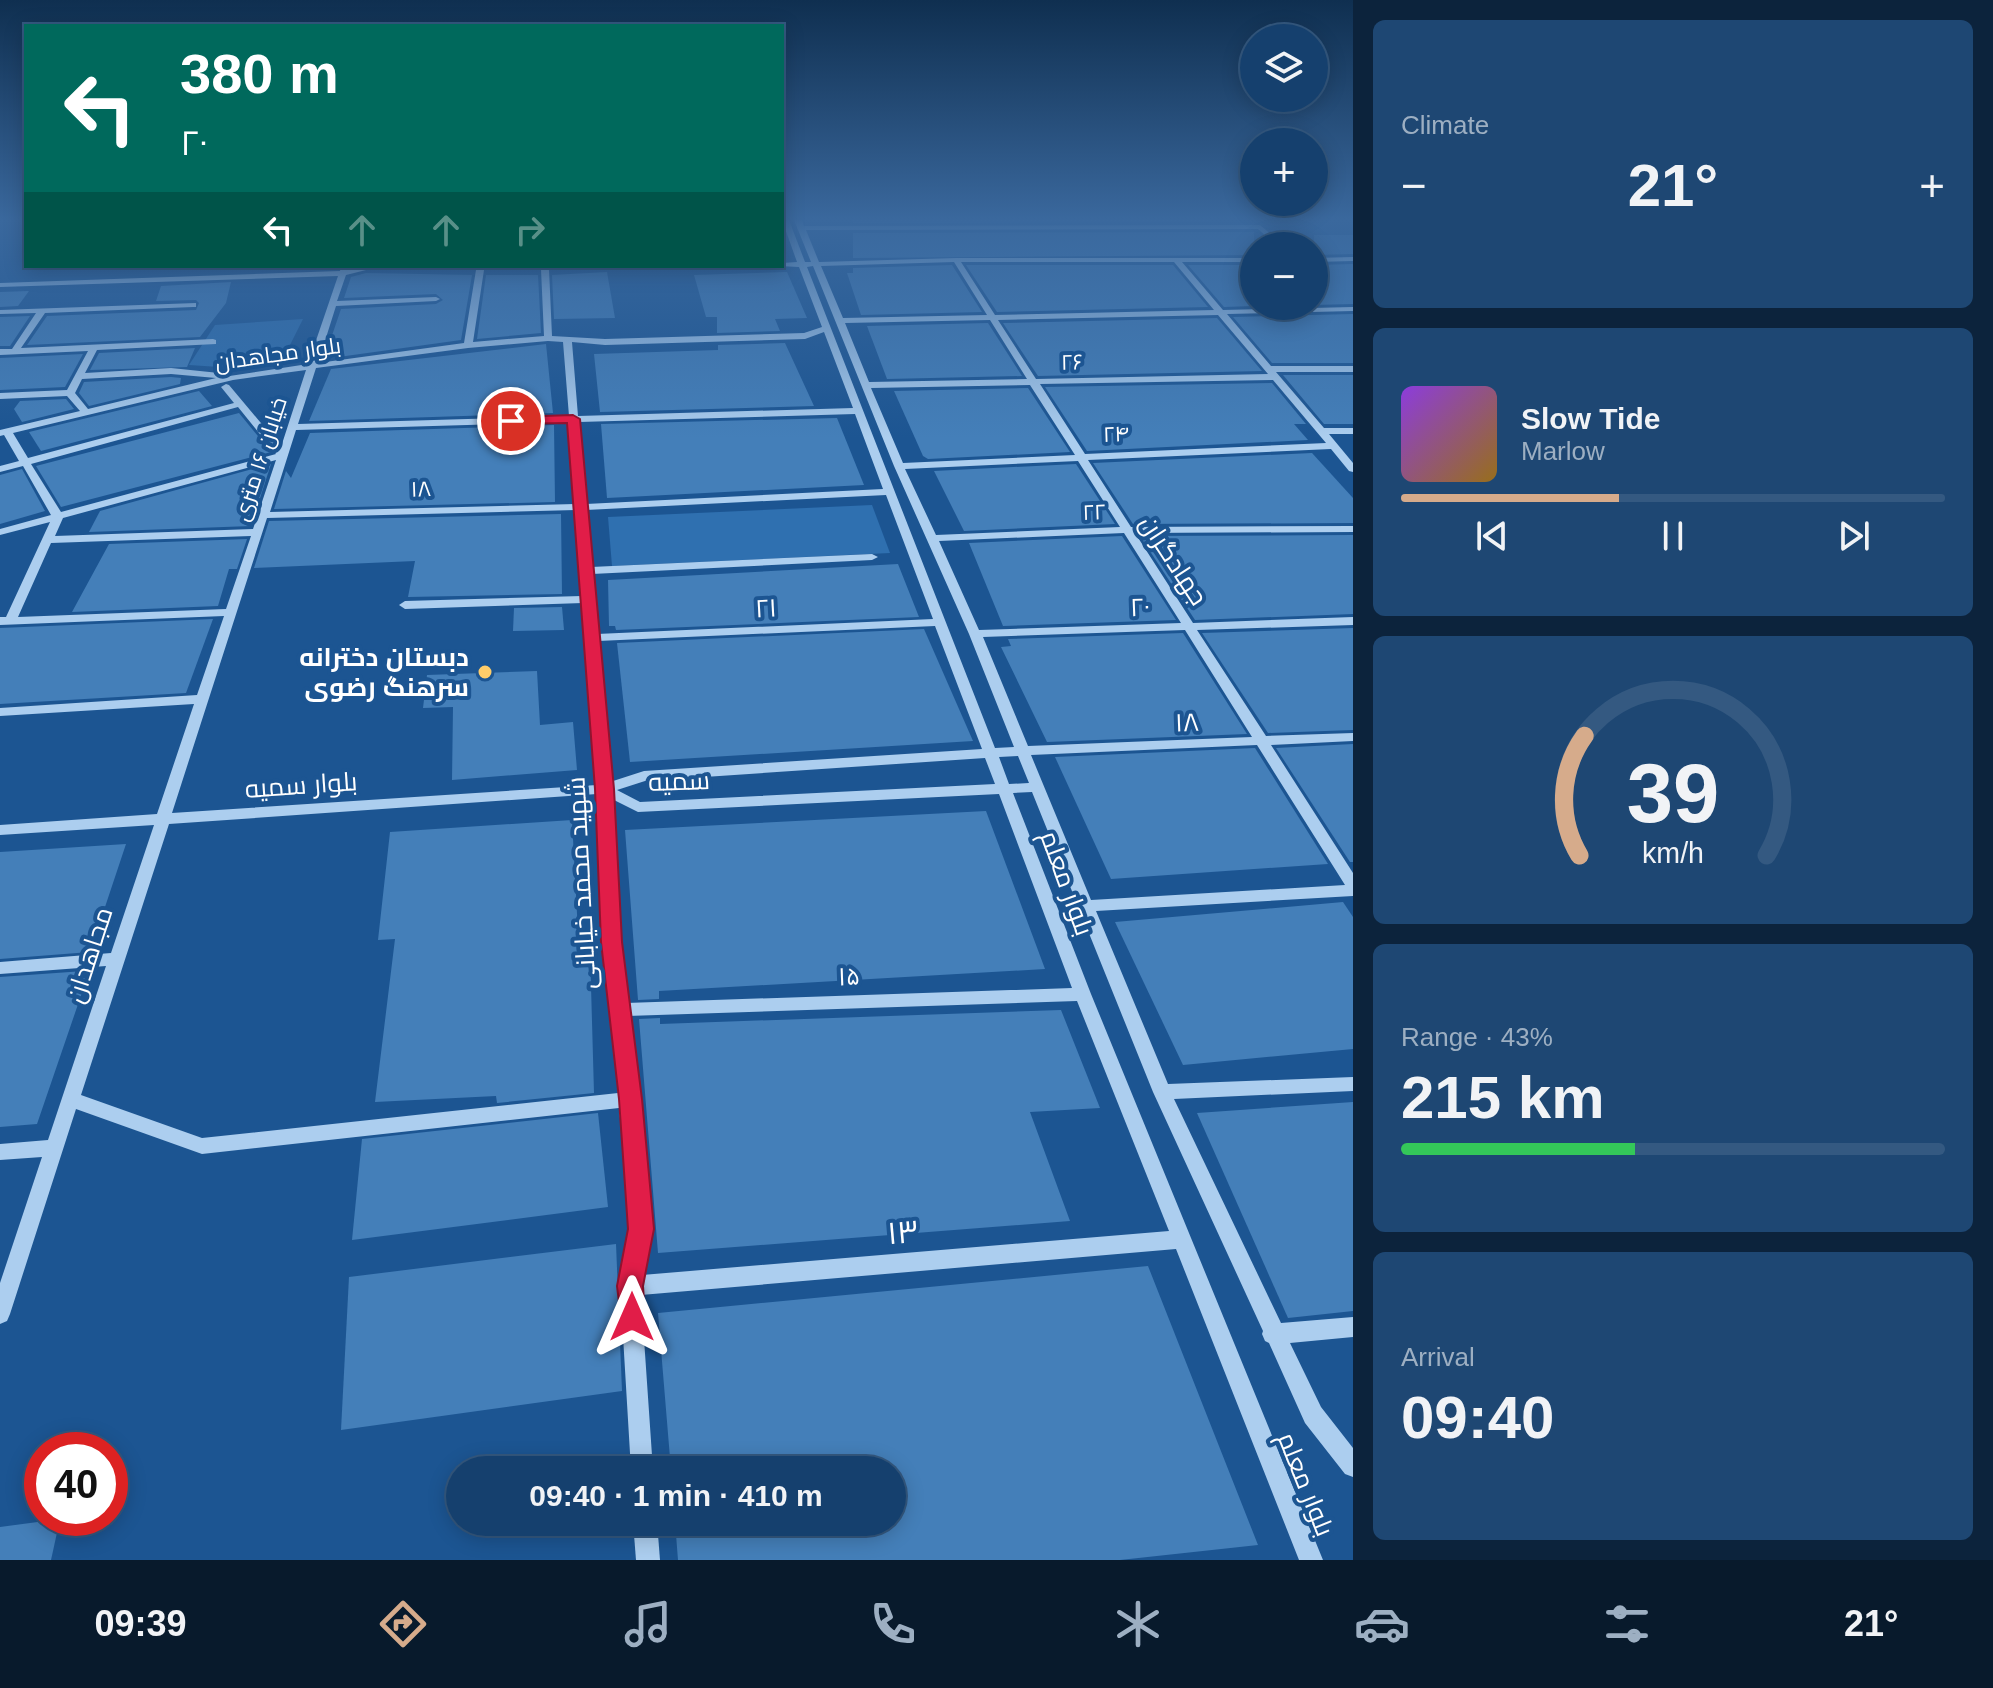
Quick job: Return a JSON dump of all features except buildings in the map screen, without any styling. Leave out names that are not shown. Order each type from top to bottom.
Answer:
[{"type":"street","name":"خیابان ۱۶ متری","points":[[231,612],[336,293]]},
{"type":"street","points":[[468,345],[476,293]]},
{"type":"street","points":[[546,293],[548,338]]},
{"type":"street","name":"بلوار معلم","points":[[817,293],[825,329],[1007,790],[1083,994],[1311,1560]]},
{"type":"street","name":"بلوار معلم","points":[[825,293],[842,325],[899,466],[975,634],[1162,1092],[1272,1334],[1313,1415],[1353,1466]]},
{"type":"street","name":"جهادگران","points":[[977,293],[1265,743],[1353,888]]},
{"type":"street","points":[[1204,293],[1353,469]]},
{"type":"street","points":[[332,304],[436,299]]},
{"type":"street","points":[[0,312],[193,305]]},
{"type":"street","points":[[567,339],[605,342],[805,336],[842,325],[992,317],[1353,309]]},
{"type":"street","points":[[15,351],[42,311]]},
{"type":"street","name":"بلوار مجاهدان","points":[[4,432],[233,377],[468,345],[567,339]]},
{"type":"street","name":"شهید محمد خیابانی","points":[[567,339],[604,789],[617,1010],[630,1099],[641,1229],[630,1286],[641,1456]]},
{"type":"street","points":[[0,352],[213,342]]},
{"type":"street","points":[[70,393],[94,347]]},
{"type":"street","points":[[1274,373],[1353,369]]},
{"type":"street","points":[[80,376],[171,371],[233,377]]},
{"type":"street","name":"۲۶","points":[[867,385],[1274,373]]},
{"type":"street","points":[[0,532],[282,455],[226,387]]},
{"type":"street","points":[[0,396],[70,393]]},
{"type":"street","points":[[70,393],[85,411]]},
{"type":"street","points":[[0,469],[240,404]]},
{"type":"street","points":[[292,427],[859,411]]},
{"type":"street","points":[[1323,431],[1353,431]]},
{"type":"street","points":[[4,432],[58,517]]},
{"type":"street","name":"۲۴","points":[[899,466],[1079,455],[1334,446]]},
{"type":"street","name":"۱۸","points":[[263,515],[581,507],[891,492]]},
{"type":"street","points":[[898,512],[920,509]]},
{"type":"street","points":[[58,517],[5,621],[231,612]]},
{"type":"street","name":"۲۲","points":[[932,538],[1129,530],[1353,529]]},
{"type":"street","points":[[47,540],[257,532]]},
{"type":"street","points":[[586,571],[872,557]]},
{"type":"street","points":[[405,605],[588,599]]},
{"type":"street","name":"مجاهدان","points":[[0,1314],[114,959],[231,612]]},
{"type":"street","name":"۲۰","points":[[975,634],[1353,621]]},
{"type":"street","name":"۲۱","points":[[592,638],[941,622]]},
{"type":"street","points":[[0,712],[202,699]]},
{"type":"street","name":"۱۸","points":[[993,755],[1022,751],[1353,737]]},
{"type":"street","name":"سمیه","points":[[604,789],[644,776],[993,755]]},
{"type":"street","name":"سمیه","points":[[604,789],[638,807],[1037,787]]},
{"type":"street","name":"بلوار سمیه","points":[[0,830],[604,789]]},
{"type":"street","points":[[1088,906],[1353,888]]},
{"type":"street","points":[[0,968],[114,959]]},
{"type":"street","name":"۱۵","points":[[617,1010],[1083,994]]},
{"type":"street","points":[[1162,1092],[1353,1084]]},
{"type":"street","points":[[70,1099],[202,1146],[630,1099]]},
{"type":"street","points":[[0,1152],[55,1148]]},
{"type":"street","name":"۱۳","points":[[630,1286],[1181,1239]]},
{"type":"street","points":[[1272,1334],[1353,1327]]},
{"type":"street","points":[[646,1536],[648,1560]]},
{"type":"shaded area","points":[[303,319],[284,357],[219,367],[189,365],[215,325]]},
{"type":"shaded area","points":[[872,505],[890,553],[612,566],[608,517]]},
{"type":"place","name":"دبستان دخترانه سرهنگ رضوی","points":[[485,672]]},
{"type":"route","points":[[511,421],[573,419],[604,789],[611,942],[630,1099],[641,1229],[630,1286],[632,1317]]}]
